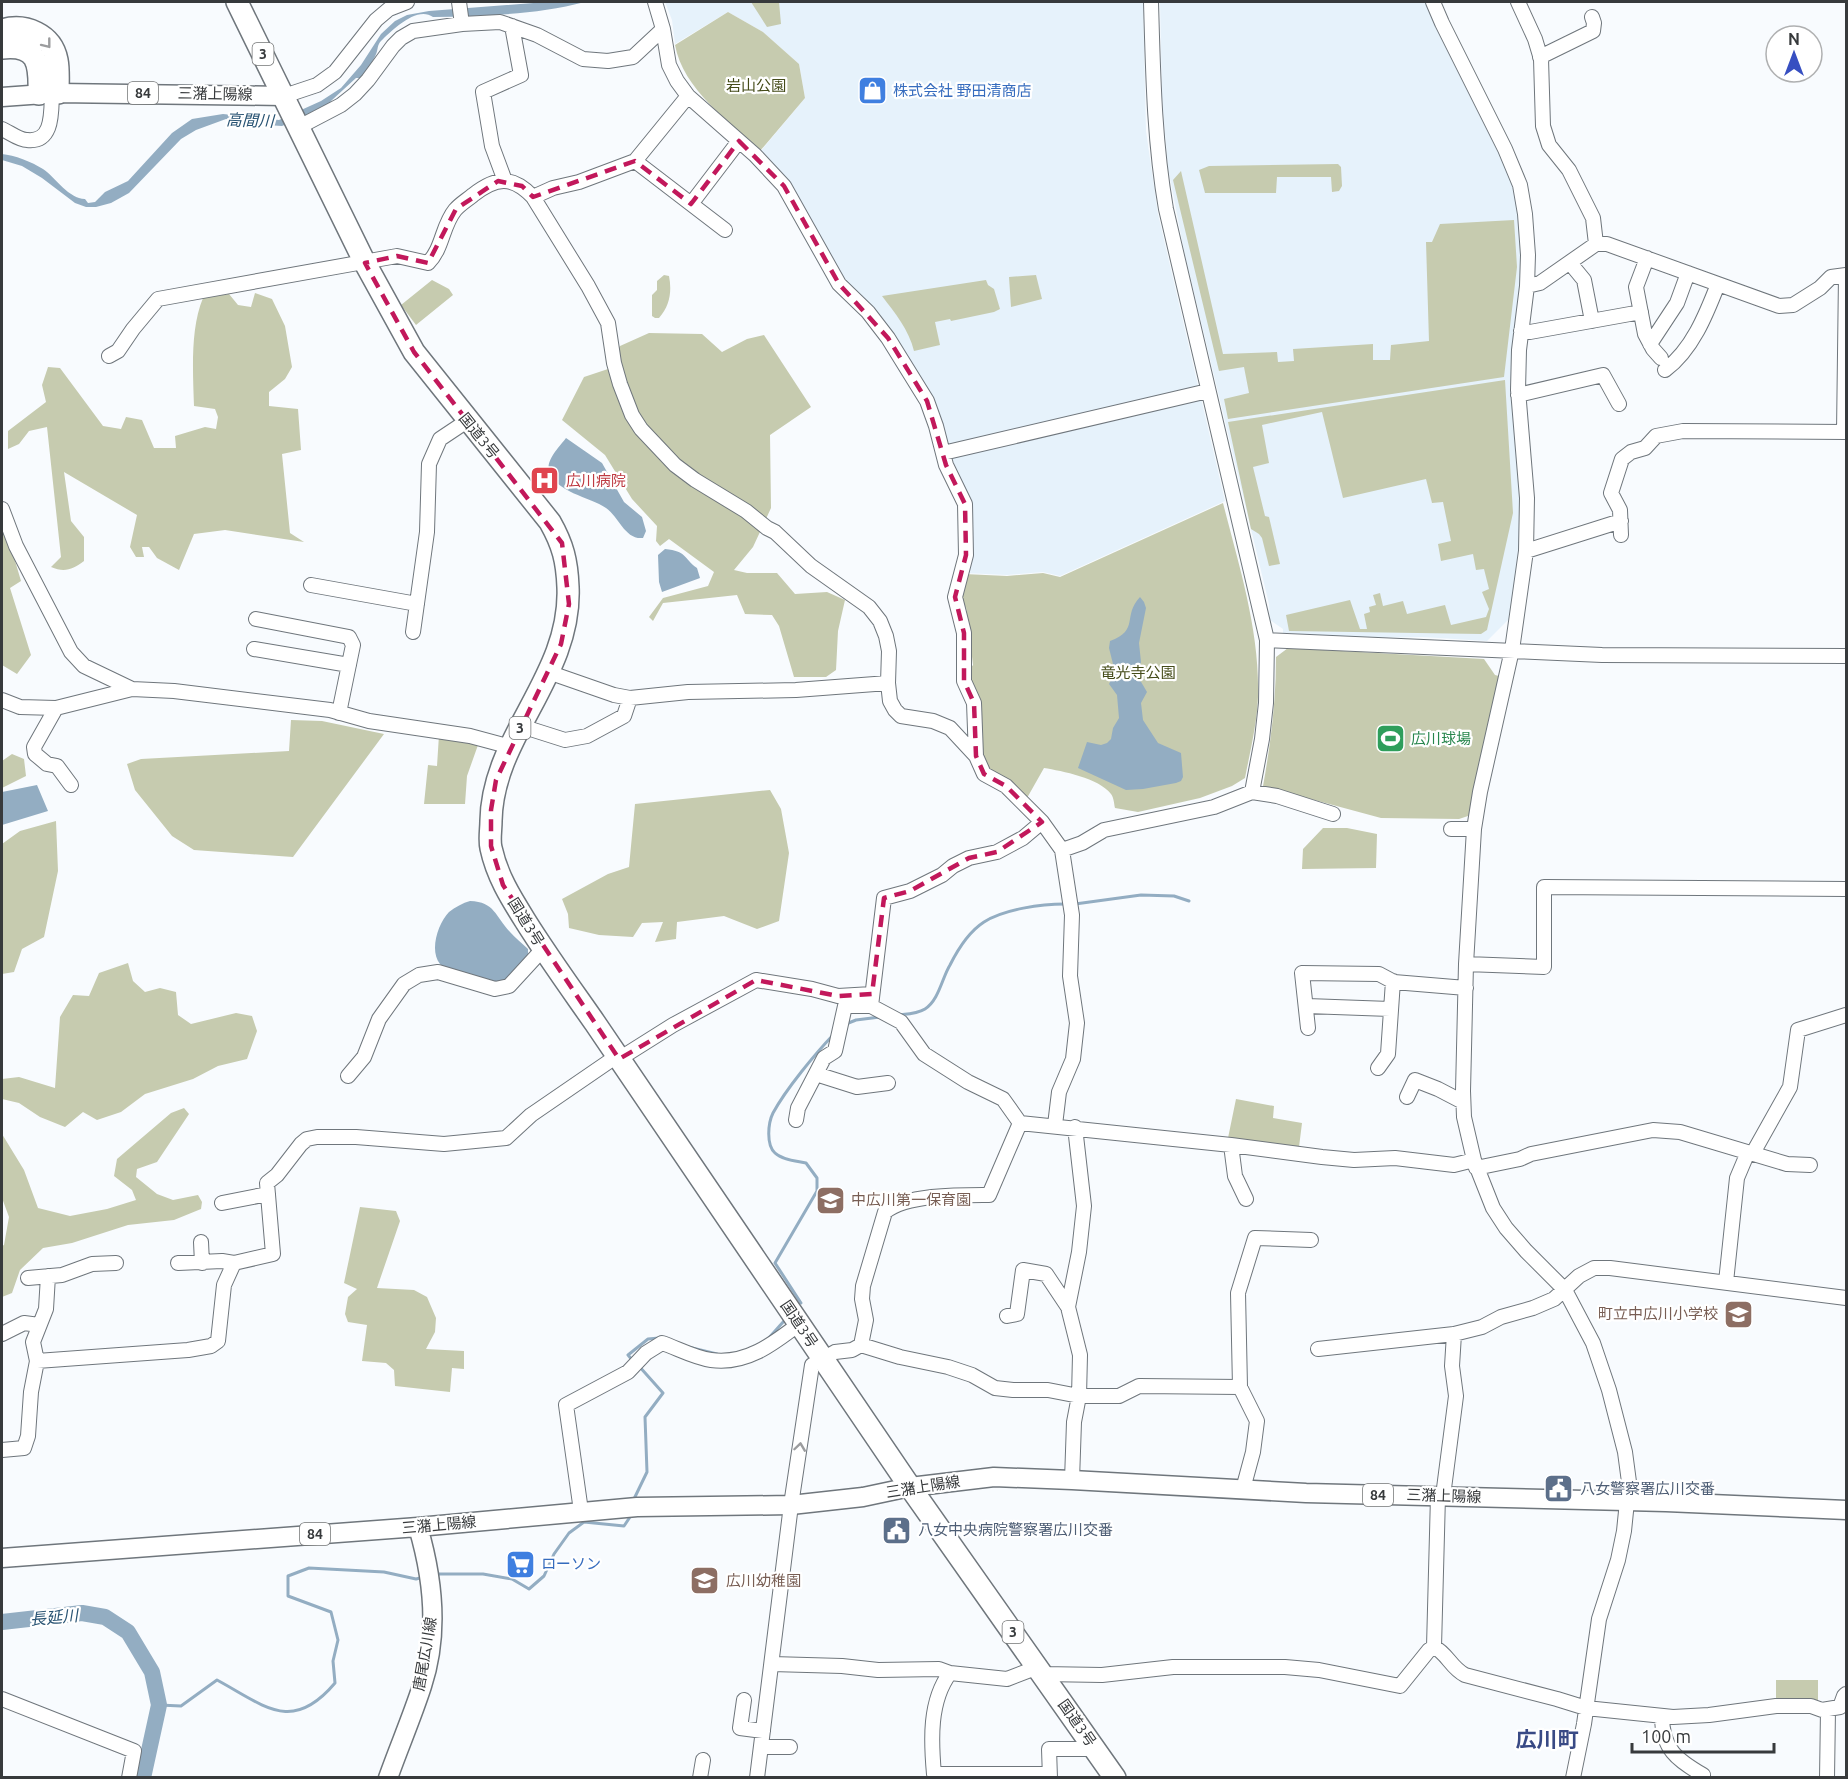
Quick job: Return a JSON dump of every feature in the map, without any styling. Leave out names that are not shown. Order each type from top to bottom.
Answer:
[{"type":"highway","name":"国道3号","points":[[237,2],[365,263],[414,352],[550,522],[562,543],[567,569],[569,604],[561,644],[496,780],[491,810],[490,846],[503,885],[543,949],[910,1487],[1115,1778]]},
{"type":"highway","points":[[2,30],[26,28],[38,33],[51,45],[57,58],[50,93]]},
{"type":"highway","points":[[2,48],[15,46],[25,49],[34,57],[50,93]]},
{"type":"main road","name":"三潴上陽線","points":[[2,97],[50,93],[293,113]]},
{"type":"main road","name":"三潴上陽線","points":[[2,1558],[418,1527],[633,1507],[791,1505],[863,1497],[910,1487],[994,1477],[1306,1493],[1627,1503],[1666,1502],[1846,1510]]},
{"type":"main road","name":"唐尾広川線","points":[[388,1778],[423,1684],[430,1647],[433,1610],[418,1527]]},
{"type":"street","points":[[293,113],[317,85],[335,72],[376,20],[389,9],[407,2]]},
{"type":"street","points":[[460,2],[462,22]]},
{"type":"street","points":[[655,2],[663,29],[669,65],[688,96],[755,155],[784,186],[839,284],[868,312],[888,338],[927,401],[946,465],[965,504],[966,555],[955,597],[964,633],[964,681],[974,703],[976,756]]},
{"type":"street","points":[[1151,2],[1157,158],[1166,209],[1267,640],[1266,703],[1252,792]]},
{"type":"street","points":[[1433,2],[1505,149],[1520,185],[1528,255],[1527,286],[1519,350],[1518,395],[1527,498],[1526,551],[1512,650],[1480,792],[1474,829],[1466,964],[1463,1102],[1467,1138],[1493,1208],[1506,1228],[1564,1290],[1593,1343],[1609,1390],[1625,1452],[1629,1482],[1618,1560],[1599,1619],[1573,1778]]},
{"type":"street","points":[[1518,2],[1535,39],[1540,57],[1544,126],[1549,145],[1569,170],[1593,218],[1596,244]]},
{"type":"street","points":[[1540,57],[1593,31],[1592,17]]},
{"type":"street","points":[[293,113],[341,105],[368,80],[401,38],[413,31],[462,22],[500,22],[537,35],[583,59],[608,61],[633,57],[663,29]]},
{"type":"street","points":[[505,181],[502,167],[492,146],[483,92],[521,75],[512,27]]},
{"type":"street","points":[[2,129],[26,141],[39,139],[46,133],[51,122],[50,93]]},
{"type":"street","points":[[533,197],[553,188],[579,182],[635,161],[688,96]]},
{"type":"street","points":[[691,204],[739,141]]},
{"type":"street","points":[[635,161],[725,230]]},
{"type":"street","points":[[109,356],[118,351],[158,300],[397,256],[428,263],[440,246],[447,225],[456,209],[485,186],[498,181],[522,186],[533,197],[608,323],[614,363],[620,384],[632,415],[641,429],[682,470],[775,532],[811,566],[869,607],[880,621],[886,636],[889,651],[890,701],[901,716],[933,721],[950,728],[976,756],[984,774],[1006,786],[1042,822],[1062,850],[1072,915],[1070,976],[1077,1023],[1073,1059],[1059,1092],[1055,1125]]},
{"type":"street","points":[[1527,286],[1540,283],[1596,244],[1607,244],[1779,306],[1793,305],[1811,294],[1831,277],[1846,275],[1845,432],[1683,431],[1656,436],[1645,448],[1631,452],[1622,459],[1611,493],[1620,510],[1621,535]]},
{"type":"street","points":[[1647,258],[1636,287],[1645,334],[1663,364],[1680,359],[1707,313],[1718,284]]},
{"type":"street","points":[[1570,262],[1584,280],[1592,321]]},
{"type":"street","points":[[1650,344],[1677,303],[1688,273]]},
{"type":"street","points":[[1521,331],[1530,332],[1641,312]]},
{"type":"street","points":[[1518,395],[1603,375],[1619,404]]},
{"type":"street","points":[[943,453],[1208,391]]},
{"type":"street","points":[[413,632],[427,532],[429,464],[440,439],[467,421]]},
{"type":"street","points":[[2,509],[16,546],[70,652],[84,666],[132,689]]},
{"type":"street","points":[[1526,551],[1621,521]]},
{"type":"street","points":[[312,585],[417,604]]},
{"type":"street","points":[[256,619],[349,636],[354,645],[339,713]]},
{"type":"street","points":[[1267,640],[1602,655],[1846,656]]},
{"type":"street","points":[[254,649],[349,665]]},
{"type":"street","points":[[548,672],[614,696],[630,698],[688,692],[796,690],[888,683]]},
{"type":"street","points":[[2,700],[20,707],[56,708],[132,689],[174,691],[339,713],[369,721],[470,736],[511,747]]},
{"type":"street","points":[[521,726],[565,740],[587,736],[624,716],[630,698]]},
{"type":"street","points":[[56,708],[34,747],[35,754],[47,764],[57,766],[71,785]]},
{"type":"street","points":[[1062,850],[1082,843],[1104,830],[1214,807],[1252,792],[1277,796],[1333,814]]},
{"type":"street","points":[[871,1000],[884,898],[910,891],[969,858],[997,852],[1023,838],[1042,822]]},
{"type":"street","points":[[1451,829],[1474,829]]},
{"type":"street","points":[[1466,964],[1544,967],[1544,887],[1846,889]]},
{"type":"street","points":[[348,1076],[364,1057],[379,1019],[404,984],[418,975],[438,972],[495,989],[509,986],[543,949]]},
{"type":"street","points":[[1308,1028],[1302,973],[1379,974],[1393,981],[1466,988]]},
{"type":"street","points":[[178,1263],[222,1261],[234,1263],[273,1254],[267,1184],[307,1139],[339,1136],[444,1144],[506,1138],[531,1115],[618,1057],[756,980],[871,1000],[901,1022],[924,1054],[968,1082],[1003,1099],[1020,1123]]},
{"type":"street","points":[[1378,1068],[1388,1054],[1393,981]]},
{"type":"street","points":[[796,1120],[798,1108],[824,1058],[835,1051],[845,1006],[871,1000]]},
{"type":"street","points":[[1307,1006],[1390,1009]]},
{"type":"street","points":[[1726,1282],[1737,1178],[1790,1087],[1798,1030],[1846,1015]]},
{"type":"street","points":[[816,1074],[857,1087],[888,1083]]},
{"type":"street","points":[[1407,1097],[1415,1080],[1463,1102]]},
{"type":"street","points":[[1020,1123],[1075,1127],[1322,1157],[1354,1160],[1395,1158],[1454,1164],[1520,1159],[1531,1154],[1653,1130],[1680,1132],[1787,1164],[1810,1165]]},
{"type":"street","points":[[861,1345],[866,1320],[862,1299],[863,1286],[885,1212],[891,1207],[923,1199],[989,1196],[1020,1123]]},
{"type":"street","points":[[1068,1307],[1079,1252],[1084,1206],[1075,1127]]},
{"type":"street","points":[[1231,1145],[1235,1176],[1246,1199]]},
{"type":"street","points":[[222,1203],[268,1194]]},
{"type":"street","points":[[1243,1489],[1253,1452],[1257,1421],[1240,1387],[1238,1293],[1255,1238],[1311,1240]]},
{"type":"street","points":[[201,1242],[202,1263]]},
{"type":"street","points":[[28,1278],[62,1275],[92,1264],[116,1263]]},
{"type":"street","points":[[37,1361],[89,1359],[211,1346],[218,1341],[224,1285],[234,1263]]},
{"type":"street","points":[[1318,1349],[1454,1334],[1482,1327],[1501,1317],[1554,1299],[1579,1276],[1594,1268],[1610,1268],[1846,1298]]},
{"type":"street","points":[[1007,1316],[1017,1314],[1023,1270],[1046,1274],[1068,1307],[1080,1355],[1072,1480]]},
{"type":"street","points":[[2,1450],[24,1448],[28,1436],[31,1392],[37,1361],[33,1342],[46,1309],[48,1276]]},
{"type":"street","points":[[2,1334],[24,1323],[39,1325]]},
{"type":"street","points":[[581,1511],[566,1405],[628,1372],[662,1343],[709,1360],[734,1361],[773,1344],[799,1324]]},
{"type":"street","points":[[1434,1647],[1441,1496],[1456,1396],[1452,1366],[1454,1334]]},
{"type":"street","points":[[757,1778],[791,1505],[812,1365],[835,1352],[852,1350],[861,1345],[900,1357],[948,1367],[972,1375],[995,1388],[1013,1390],[1048,1390],[1079,1396],[1119,1396],[1139,1386],[1240,1387]]},
{"type":"street","points":[[772,1664],[842,1666],[878,1670],[939,1669],[950,1673],[1007,1679],[1040,1671],[1102,1675],[1173,1666],[1285,1667],[1319,1670],[1400,1686],[1434,1647]]},
{"type":"street","points":[[1434,1647],[1442,1651],[1456,1671],[1465,1675],[1586,1708],[1662,1716],[1709,1715],[1776,1706],[1811,1706],[1828,1710],[1840,1707],[1846,1694]]},
{"type":"street","points":[[950,1673],[943,1683],[936,1703],[932,1747],[934,1774],[1049,1776],[1049,1749],[1095,1749]]},
{"type":"street","points":[[2,1699],[134,1751],[129,1778]]},
{"type":"street","points":[[744,1700],[740,1728],[763,1731]]},
{"type":"street","points":[[1827,1778],[1828,1710]]},
{"type":"street","points":[[1662,1716],[1662,1729],[1666,1743],[1675,1756],[1703,1775],[1702,1778]]},
{"type":"street","points":[[761,1747],[790,1747]]},
{"type":"street","points":[[700,1778],[703,1760]]},
{"type":"highlighted area","points":[[739,141],[784,186],[839,284],[888,338],[927,401],[946,465],[965,504],[966,555],[955,597],[964,633],[964,681],[974,703],[976,756],[984,774],[1006,786],[1042,822],[997,852],[969,858],[910,891],[884,898],[872,994],[838,996],[756,980],[619,1059],[503,885],[491,846],[491,810],[496,780],[561,644],[569,604],[562,543],[414,352],[365,263],[397,256],[428,263],[456,209],[498,181],[522,186],[533,197],[635,161],[691,204]]},
{"type":"shaded area","points":[[665,2],[1143,2],[1146,131],[1158,214],[1225,501],[1060,576],[1043,572],[1007,575],[965,573],[969,557],[953,464],[942,426],[759,153],[805,98],[799,64],[763,32],[728,12],[675,44],[672,20]]},
{"type":"shaded area","points":[[1160,2],[1426,2],[1498,145],[1510,174],[1522,232],[1520,541],[1509,619],[1487,641],[1422,637],[1358,638],[1283,633],[1283,629],[1270,620],[1269,604],[1184,251],[1168,168],[1162,98]]},
{"type":"green space","points":[[751,2],[779,2],[781,24],[767,27]]},
{"type":"green space","name":"岩山公園","points":[[728,12],[763,32],[799,64],[805,98],[760,151],[697,90],[687,76],[675,45]]},
{"type":"green space","points":[[1338,164],[1341,167],[1342,186],[1339,191],[1332,192],[1331,177],[1277,177],[1276,193],[1205,193],[1199,170],[1209,166]]},
{"type":"green space","points":[[1181,171],[1223,354],[1277,352],[1278,362],[1294,361],[1293,349],[1373,344],[1373,360],[1390,360],[1391,345],[1429,341],[1426,242],[1432,242],[1440,224],[1514,220],[1517,267],[1504,377],[1228,419],[1224,399],[1249,393],[1244,367],[1219,371],[1173,180]]},
{"type":"green space","points":[[664,275],[669,276],[669,298],[663,313],[659,318],[655,318],[652,316],[652,295],[657,290],[657,281]]},
{"type":"green space","points":[[1036,275],[1042,299],[1011,307],[1009,277]]},
{"type":"green space","points":[[432,280],[449,289],[453,295],[416,325],[401,305]]},
{"type":"green space","points":[[986,280],[988,285],[994,289],[1000,309],[951,321],[950,319],[935,322],[940,345],[914,351],[897,315],[882,296]]},
{"type":"green space","points":[[255,293],[272,299],[285,326],[292,367],[285,379],[269,392],[269,406],[298,409],[301,450],[282,454],[290,533],[304,542],[225,530],[194,534],[179,570],[157,558],[149,547],[142,547],[144,557],[136,557],[130,547],[137,515],[64,472],[71,521],[84,537],[84,561],[69,569],[61,570],[51,567],[61,557],[47,427],[29,431],[19,444],[8,449],[8,431],[46,402],[42,385],[48,367],[60,368],[103,426],[121,429],[126,417],[142,420],[154,448],[176,448],[175,436],[205,427],[216,429],[218,417],[215,409],[194,406],[194,337],[203,298],[229,294],[238,305],[251,307]]},
{"type":"green space","points":[[649,333],[702,334],[722,352],[747,339],[764,335],[811,407],[770,435],[771,508],[753,547],[734,570],[747,573],[777,573],[795,594],[827,592],[845,600],[838,631],[836,670],[826,677],[794,677],[779,626],[772,615],[745,614],[737,595],[663,603],[653,621],[649,617],[663,598],[708,586],[714,572],[669,539],[660,546],[656,541],[657,526],[632,499],[605,455],[562,420],[584,377],[608,369],[620,346]]},
{"type":"green space","points":[[1505,380],[1513,513],[1487,630],[1481,634],[1289,631],[1286,615],[1350,600],[1360,629],[1367,629],[1364,614],[1370,612],[1369,607],[1376,605],[1373,595],[1380,593],[1383,606],[1403,601],[1407,614],[1445,605],[1451,625],[1486,617],[1489,609],[1482,592],[1489,589],[1484,569],[1476,570],[1473,554],[1441,561],[1438,544],[1451,541],[1443,502],[1432,503],[1426,479],[1343,498],[1322,412],[1262,425],[1269,463],[1253,467],[1265,516],[1269,517],[1280,564],[1269,566],[1262,538],[1251,529],[1228,422]]},
{"type":"green space","name":"竜光寺公園","points":[[1223,503],[1252,623],[1258,672],[1256,717],[1245,778],[1232,786],[1200,798],[1138,812],[1115,808],[1112,796],[1105,788],[1070,773],[1044,768],[1027,798],[990,772],[982,756],[980,706],[968,671],[973,665],[966,607],[961,606],[961,585],[964,574],[1007,576],[1043,573],[1060,577]]},
{"type":"green space","points":[[5,527],[21,581],[10,588],[31,655],[17,674],[2,665],[2,531]]},
{"type":"green space","points":[[1288,648],[1484,659],[1495,675],[1499,676],[1472,809],[1468,816],[1459,819],[1381,818],[1263,786],[1272,722],[1276,657]]},
{"type":"green space","points":[[291,720],[322,721],[384,734],[293,857],[194,850],[172,836],[135,790],[127,764],[141,759],[289,751]]},
{"type":"green space","points":[[439,735],[466,739],[478,745],[467,776],[465,804],[424,804],[428,765],[437,766]]},
{"type":"green space","points":[[12,754],[24,759],[26,776],[2,788],[2,761]]},
{"type":"green space","points":[[770,790],[781,809],[789,853],[779,921],[757,929],[724,916],[677,922],[676,939],[655,942],[663,922],[642,923],[633,937],[599,935],[569,928],[568,914],[562,899],[608,874],[629,867],[635,804]]},
{"type":"green space","points":[[56,821],[58,871],[44,937],[22,949],[14,972],[2,974],[2,844],[20,831]]},
{"type":"green space","points":[[1323,828],[1347,828],[1377,834],[1376,868],[1302,869],[1303,849]]},
{"type":"green space","points":[[128,963],[133,981],[145,992],[160,988],[176,992],[178,1015],[191,1024],[236,1013],[252,1016],[257,1031],[247,1059],[218,1066],[193,1079],[145,1094],[121,1112],[97,1120],[83,1112],[65,1127],[40,1117],[19,1103],[2,1099],[2,1079],[19,1077],[55,1088],[60,1017],[73,995],[89,996],[99,973]]},
{"type":"green space","points":[[1236,1099],[1274,1106],[1273,1118],[1302,1123],[1299,1147],[1228,1138]]},
{"type":"green space","points":[[184,1108],[189,1114],[157,1162],[137,1169],[136,1177],[157,1194],[173,1200],[198,1195],[202,1202],[201,1209],[174,1220],[128,1225],[72,1243],[43,1248],[20,1270],[12,1293],[2,1297],[2,1246],[9,1217],[2,1198],[2,1134],[24,1170],[38,1208],[70,1216],[107,1209],[136,1200],[132,1190],[114,1176],[117,1159],[171,1113]]},
{"type":"green space","points":[[360,1207],[396,1211],[400,1221],[377,1288],[414,1290],[427,1297],[436,1318],[435,1332],[426,1349],[464,1351],[464,1369],[452,1368],[450,1392],[395,1386],[394,1370],[386,1363],[362,1361],[367,1325],[348,1322],[345,1314],[348,1297],[357,1289],[344,1283]]},
{"type":"green space","points":[[1776,1680],[1818,1680],[1818,1702],[1776,1701]]},
{"type":"water","name":"高間川","points":[[546,2],[585,2],[547,10],[509,14],[433,17],[420,14],[412,17],[381,41],[362,78],[356,78],[331,101],[329,106],[282,126],[251,124],[226,119],[196,130],[181,139],[129,193],[111,203],[86,207],[75,203],[22,166],[2,160],[2,154],[28,161],[43,169],[74,196],[85,199],[88,203],[95,202],[105,192],[128,181],[172,133],[192,119],[223,114],[279,120],[321,101],[341,88],[361,65],[381,34],[395,21],[407,15],[429,11]]},
{"type":"water","points":[[566,438],[602,463],[624,502],[642,517],[646,531],[643,538],[637,538],[627,532],[606,508],[565,489],[552,477],[549,470],[550,462]]},
{"type":"water","points":[[665,549],[677,551],[684,556],[697,568],[700,578],[662,592],[659,582],[658,555]]},
{"type":"water","points":[[1140,597],[1146,608],[1139,643],[1141,662],[1137,675],[1147,692],[1141,703],[1143,720],[1158,743],[1181,753],[1183,777],[1176,783],[1126,790],[1078,768],[1087,742],[1101,745],[1107,743],[1111,739],[1113,728],[1119,718],[1117,695],[1109,684],[1115,672],[1109,648],[1110,641],[1125,632],[1132,610]]},
{"type":"water","points":[[37,785],[48,811],[2,825],[2,792]]},
{"type":"water","points":[[470,901],[490,907],[512,934],[528,949],[528,957],[505,983],[498,984],[459,974],[445,968],[437,958],[435,945],[441,923],[451,910]]},
{"type":"waterway","points":[[1075,904],[1141,895],[1174,896],[1189,901]]},
{"type":"waterway","points":[[898,1015],[919,1012],[930,1005],[961,947],[969,935],[984,922],[992,917],[1023,908],[1065,904]]},
{"type":"waterway","points":[[846,1024],[856,1020],[880,1017]]},
{"type":"waterway","points":[[801,1303],[775,1263],[817,1191],[817,1178],[806,1163],[786,1159],[775,1153],[770,1145],[769,1128],[773,1113],[785,1093],[834,1034]]},
{"type":"waterway","points":[[767,1340],[784,1321]]},
{"type":"waterway","points":[[633,1361],[628,1355],[648,1339],[659,1338]]},
{"type":"waterway","points":[[688,1347],[717,1354]]},
{"type":"waterway","points":[[633,1501],[647,1472],[645,1417],[663,1393],[638,1365]]},
{"type":"waterway","points":[[436,1574],[483,1574],[512,1579],[529,1589],[544,1576],[554,1554],[569,1533],[584,1522],[624,1526],[632,1514]]},
{"type":"waterway","points":[[159,1705],[181,1706],[217,1680],[264,1706],[291,1711],[305,1708],[320,1699],[335,1683],[333,1661],[338,1640],[331,1612],[288,1596],[288,1576],[309,1568],[384,1572],[416,1579],[424,1577]]},
{"type":"waterway","name":"長延川","points":[[2,1622],[82,1613],[105,1617],[128,1632],[152,1672],[159,1705],[143,1778]]},
{"type":"place","name":"株式会社 野田清商店","points":[[872,91]]},
{"type":"place","name":"広川病院","points":[[545,481]]},
{"type":"place","name":"広川球場","points":[[1390,739]]},
{"type":"place","name":"中広川第一保育園","points":[[830,1200]]},
{"type":"place","name":"町立中広川小学校","points":[[1739,1314]]},
{"type":"place","name":"八女警察署広川交番","points":[[1559,1489]]},
{"type":"place","name":"八女中央病院警察署広川交番","points":[[897,1530]]},
{"type":"place","name":"ローソン","points":[[520,1564]]},
{"type":"place","name":"広川幼稚園","points":[[705,1581]]},
{"type":"district","name":"広川町","points":[[1547,1740]]}]
